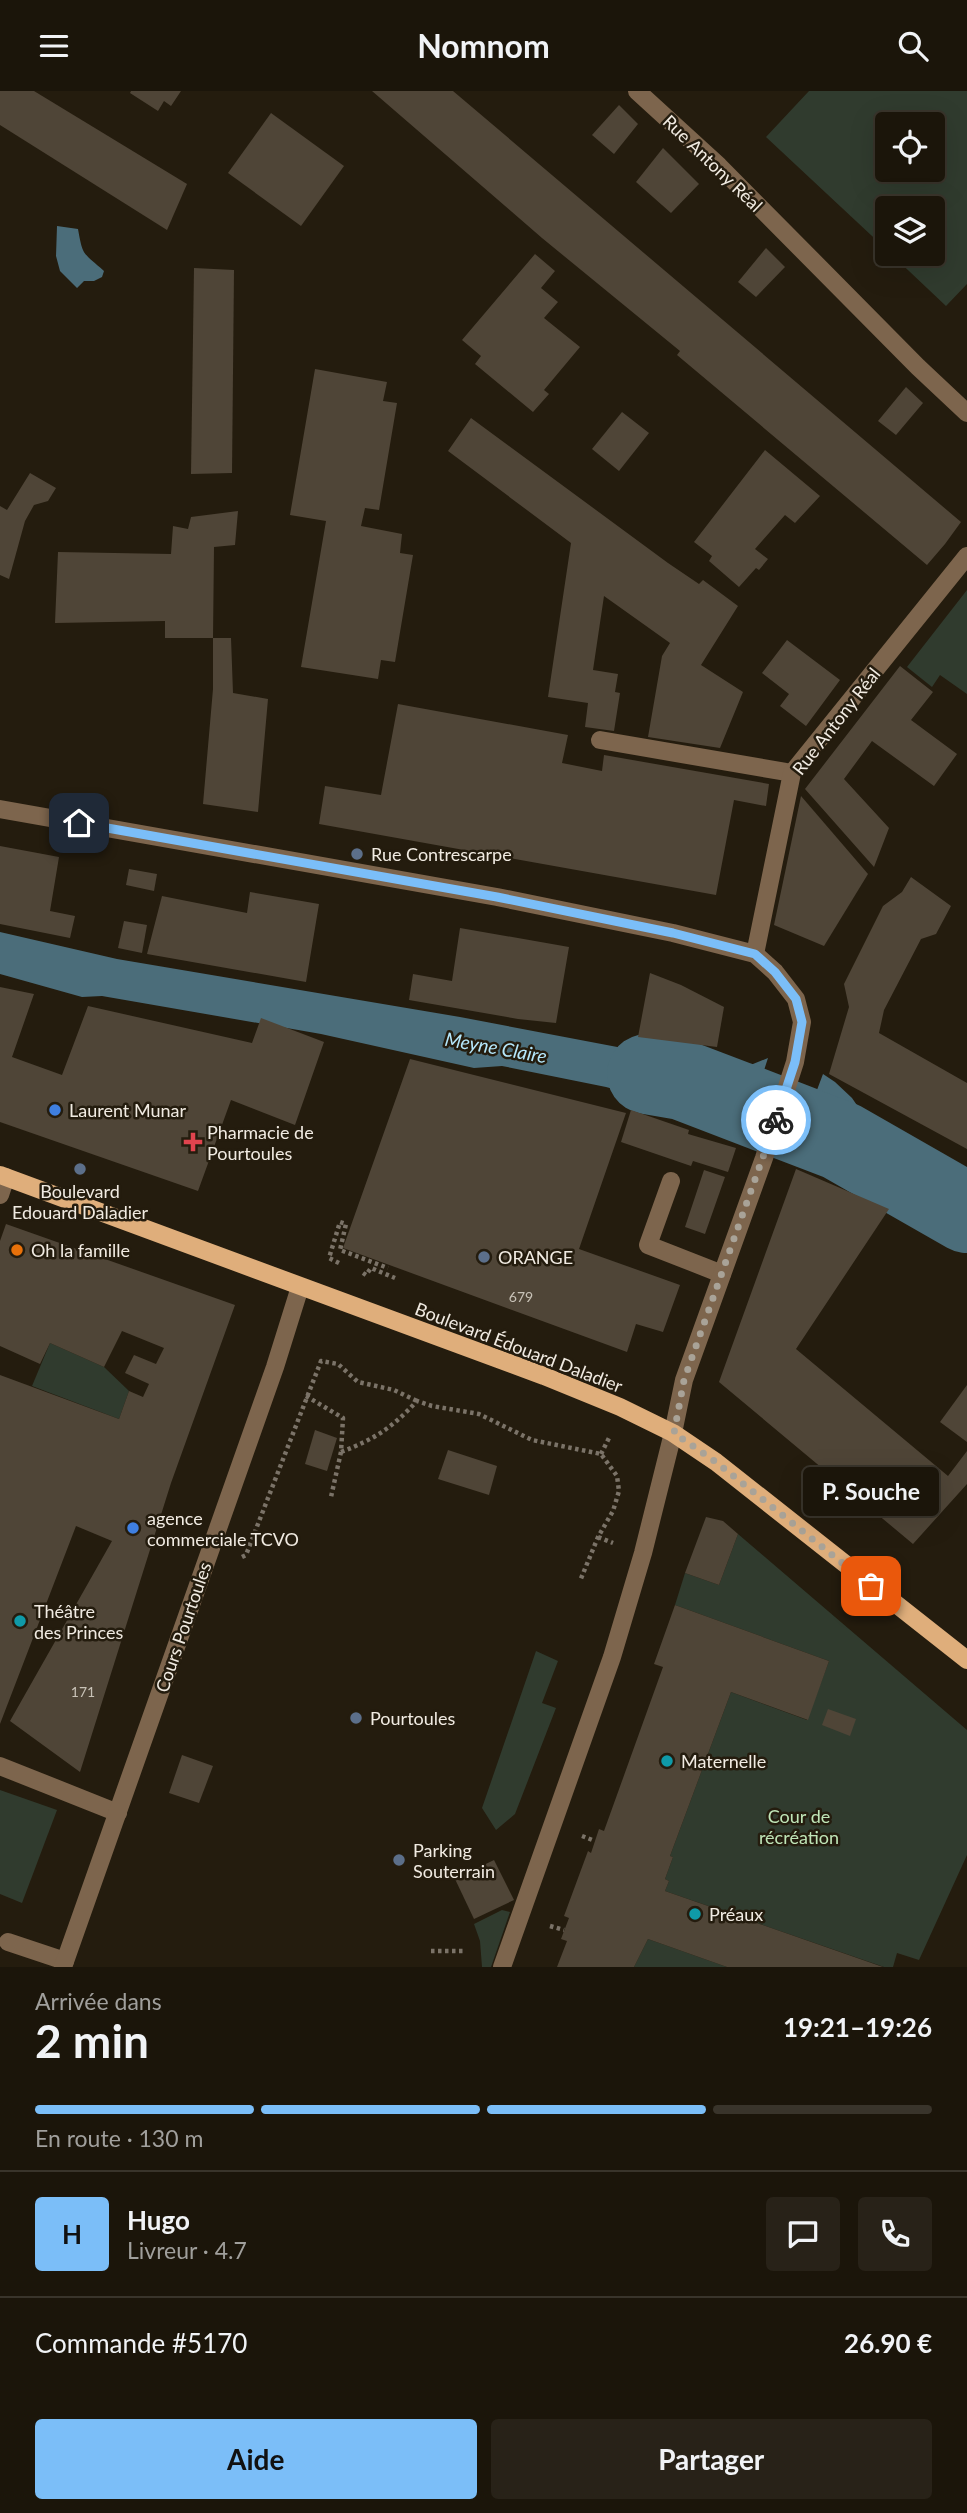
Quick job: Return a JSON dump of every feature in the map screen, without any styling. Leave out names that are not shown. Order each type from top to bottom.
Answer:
[{"type":"main road","name":"Boulevard Édouard Daladier","points":[[3,1176],[544,1376],[620,1407],[674,1433],[716,1462],[967,1660]]},
{"type":"street","name":"Rue Antony Réal","points":[[637,91],[719,166],[967,413]]},
{"type":"street","name":"Rue Antony Réal","points":[[755,954],[792,773],[967,556]]},
{"type":"street","points":[[600,740],[792,773]]},
{"type":"street","points":[[0,809],[497,897],[673,933],[755,954],[775,972],[796,999],[802,1022],[795,1062],[684,1380],[674,1433],[643,1553],[612,1657],[502,1967]]},
{"type":"street","points":[[0,1195],[3,1176]]},
{"type":"street","points":[[671,1181],[648,1245],[722,1274]]},
{"type":"street","name":"Cours Pourtoules","points":[[64,1964],[275,1367],[300,1287]]},
{"type":"street","points":[[0,1766],[118,1813]]},
{"type":"street","points":[[8,1942],[64,1964]]},
{"type":"path","points":[[341,1264],[328,1258],[340,1223],[346,1224],[340,1250],[388,1269],[395,1277]]},
{"type":"path","points":[[354,1269],[366,1275],[371,1268],[388,1269]]},
{"type":"path","points":[[306,1396],[321,1361],[338,1364],[358,1382],[394,1389],[432,1406],[479,1414],[532,1440],[601,1454],[617,1476],[619,1491],[613,1511],[598,1537],[580,1581]]},
{"type":"path","points":[[299,1389],[343,1418],[341,1452],[331,1497]]},
{"type":"path","points":[[341,1452],[370,1441],[401,1418],[417,1401]]},
{"type":"path","points":[[601,1454],[610,1435]]},
{"type":"path","points":[[598,1537],[614,1543]]},
{"type":"path","points":[[578,1835],[595,1841]]},
{"type":"path","points":[[545,1925],[564,1930]]},
{"type":"path","points":[[431,1951],[466,1951]]},
{"type":"green space","points":[[809,91],[967,91],[967,284],[946,306],[904,266],[945,266],[945,196],[875,196],[875,239],[766,137]]},
{"type":"green space","points":[[967,590],[967,694],[940,675],[932,687],[907,667]]},
{"type":"green space","points":[[50,1343],[104,1367],[129,1391],[119,1419],[32,1386]]},
{"type":"green space","name":"Cour de récréation","points":[[738,1534],[967,1730],[967,1855],[919,1960],[897,1953],[893,1967],[884,1967],[665,1891],[669,1881],[665,1879],[673,1857],[670,1856],[731,1692],[807,1720],[829,1661],[675,1605],[685,1573],[719,1585]]},
{"type":"green space","points":[[536,1651],[558,1661],[542,1703],[556,1708],[515,1814],[496,1830],[482,1808]]},
{"type":"green space","points":[[0,1790],[57,1810],[22,1903],[0,1894]]},
{"type":"green space","points":[[502,1910],[510,1912],[491,1967],[482,1967],[480,1941],[474,1924]]},
{"type":"green space","points":[[648,1939],[727,1967],[634,1967]]},
{"type":"water","points":[[57,226],[78,229],[83,250],[104,271],[102,277],[94,281],[84,281],[77,288],[60,271],[56,256]]},
{"type":"water","points":[[0,932],[117,959],[460,1017],[691,1061],[753,1064],[768,1058],[741,1141],[668,1104],[606,1087],[502,1066],[474,1068],[321,1034],[102,996],[82,997],[0,974]]},
{"type":"water","points":[[823,1074],[852,1098],[867,1120],[936,1164],[967,1178],[967,1236],[888,1193],[791,1159]]},
{"type":"building","points":[[0,91],[34,91],[187,184],[167,230],[0,125]]},
{"type":"building","points":[[181,91],[171,106],[164,101],[158,111],[130,93]]},
{"type":"building","points":[[372,91],[453,91],[961,522],[945,544],[927,565],[677,355],[680,351],[542,238]]},
{"type":"building","points":[[619,105],[638,124],[614,154],[592,135]]},
{"type":"building","points":[[271,113],[344,166],[301,226],[228,173]]},
{"type":"building","points":[[663,148],[699,184],[671,213],[636,182]]},
{"type":"building","points":[[766,248],[785,267],[756,297],[738,282]]},
{"type":"building","points":[[535,254],[555,271],[541,288],[558,302],[544,318],[580,347],[544,390],[549,394],[533,412],[475,364],[481,356],[462,340]]},
{"type":"building","points":[[194,268],[234,270],[232,473],[191,474]]},
{"type":"building","points":[[315,369],[387,382],[383,401],[397,403],[379,510],[365,508],[361,526],[402,534],[400,553],[413,555],[395,662],[381,660],[378,679],[301,667],[326,521],[290,515]]},
{"type":"building","points":[[906,387],[923,403],[896,435],[878,421]]},
{"type":"building","points":[[622,412],[649,433],[619,471],[592,449]]},
{"type":"building","points":[[471,418],[668,563],[699,584],[703,580],[738,606],[701,665],[743,692],[720,748],[648,737],[662,656],[670,643],[604,596],[593,670],[618,674],[615,692],[620,693],[614,731],[585,727],[588,703],[548,697],[571,543],[448,451]]},
{"type":"building","points":[[765,450],[820,496],[795,523],[785,515],[755,549],[768,559],[739,587],[709,561],[712,556],[694,542]]},
{"type":"building","points":[[30,473],[56,488],[48,501],[34,505],[25,521],[9,579],[0,575],[0,506],[7,510]]},
{"type":"building","points":[[238,511],[235,545],[214,547],[213,638],[165,638],[165,621],[55,623],[58,552],[171,554],[173,526],[188,529],[191,517]]},
{"type":"building","points":[[213,638],[231,638],[233,693],[268,699],[258,812],[203,804],[213,689]]},
{"type":"building","points":[[787,640],[840,680],[806,726],[780,706],[789,694],[762,673]]},
{"type":"building","points":[[900,666],[933,692],[911,720],[957,754],[934,786],[872,741],[844,779],[889,828],[874,867],[805,789]]},
{"type":"building","points":[[398,704],[568,735],[562,763],[602,771],[604,755],[769,784],[766,806],[734,800],[716,895],[319,824],[325,786],[381,795]]},
{"type":"building","points":[[801,796],[868,874],[824,946],[774,925]]},
{"type":"building","points":[[0,846],[59,857],[50,911],[75,916],[70,938],[0,924]]},
{"type":"building","points":[[129,869],[157,874],[154,891],[126,885]]},
{"type":"building","points":[[911,877],[951,906],[936,934],[921,939],[884,1010],[879,1033],[967,1083],[967,1149],[829,1074],[849,1007],[844,984],[883,906],[902,892]]},
{"type":"building","points":[[250,892],[319,904],[306,982],[147,954],[162,896],[247,913]]},
{"type":"building","points":[[124,921],[147,925],[142,953],[118,948]]},
{"type":"building","points":[[460,928],[569,947],[556,1023],[409,1000],[413,974],[452,981]]},
{"type":"building","points":[[650,973],[724,1007],[717,1047],[638,1037]]},
{"type":"building","points":[[0,987],[34,994],[12,1057],[62,1075],[88,1006],[252,1043],[261,1018],[324,1042],[295,1125],[231,1100],[198,1191],[0,1122]]},
{"type":"building","points":[[410,1059],[626,1113],[579,1249],[680,1285],[663,1332],[636,1324],[627,1352],[343,1248]]},
{"type":"building","points":[[631,1110],[689,1130],[688,1134],[736,1148],[728,1172],[693,1161],[691,1166],[621,1142]]},
{"type":"building","points":[[796,1169],[889,1209],[796,1349],[948,1476],[967,1451],[967,1484],[913,1544],[719,1382]]},
{"type":"building","points":[[704,1170],[725,1177],[705,1234],[685,1227]]},
{"type":"building","points":[[6,1224],[235,1305],[171,1483],[80,1772],[10,1721],[112,1541],[76,1526],[0,1724],[0,1375],[119,1419],[129,1391],[143,1397],[149,1384],[125,1373],[134,1355],[156,1364],[164,1348],[122,1331],[104,1367],[50,1343],[40,1364],[0,1346],[0,1241]]},
{"type":"building","points":[[967,1385],[967,1442],[940,1422]]},
{"type":"building","points":[[315,1430],[337,1438],[327,1471],[305,1464]]},
{"type":"building","points":[[448,1450],[497,1466],[489,1495],[438,1479]]},
{"type":"building","points":[[706,1517],[723,1521],[738,1534],[719,1585],[685,1573]]},
{"type":"building","points":[[675,1605],[829,1661],[808,1720],[731,1692],[670,1856],[673,1857],[665,1879],[669,1881],[665,1891],[883,1967],[727,1967],[648,1939],[634,1967],[557,1967],[567,1941],[561,1939],[569,1918],[564,1916],[588,1851],[591,1853],[599,1829],[604,1831],[663,1667],[654,1664]]},
{"type":"building","points":[[828,1709],[856,1719],[850,1736],[822,1725]]},
{"type":"building","points":[[182,1755],[213,1766],[199,1803],[169,1793]]},
{"type":"building","points":[[494,1860],[514,1900],[474,1919],[455,1879]]},
{"type":"waterway","name":"Meyne Claire","points":[[647,1074],[682,1080],[841,1141],[967,1213]]},
{"type":"way so far","points":[[776,1120],[684,1380],[674,1433],[716,1462],[871,1586]]},
{"type":"place","name":"Rue Contrescarpe","points":[[357,854]]},
{"type":"place","name":"Laurent Munar","points":[[55,1110]]},
{"type":"place","name":"Pharmacie de Pourtoules","points":[[193,1142]]},
{"type":"place","name":"Boulevard Edouard Daladier","points":[[80,1169]]},
{"type":"place","name":"Oh la famille","points":[[17,1250]]},
{"type":"place","name":"ORANGE","points":[[484,1257]]},
{"type":"place","name":"agence commerciale TCVO","points":[[133,1528]]},
{"type":"place","name":"P. Souche","points":[[871,1586]]},
{"type":"place","name":"Théâtre des Princes","points":[[20,1621]]},
{"type":"place","name":"Pourtoules","points":[[356,1718]]},
{"type":"place","name":"Maternelle","points":[[667,1761]]},
{"type":"place","name":"Parking Souterrain","points":[[399,1860]]},
{"type":"place","name":"Préaux","points":[[695,1914]]},
{"type":"route","points":[[79,823],[497,897],[673,933],[755,954],[775,972],[796,999],[802,1022],[795,1062],[776,1120]]}]
